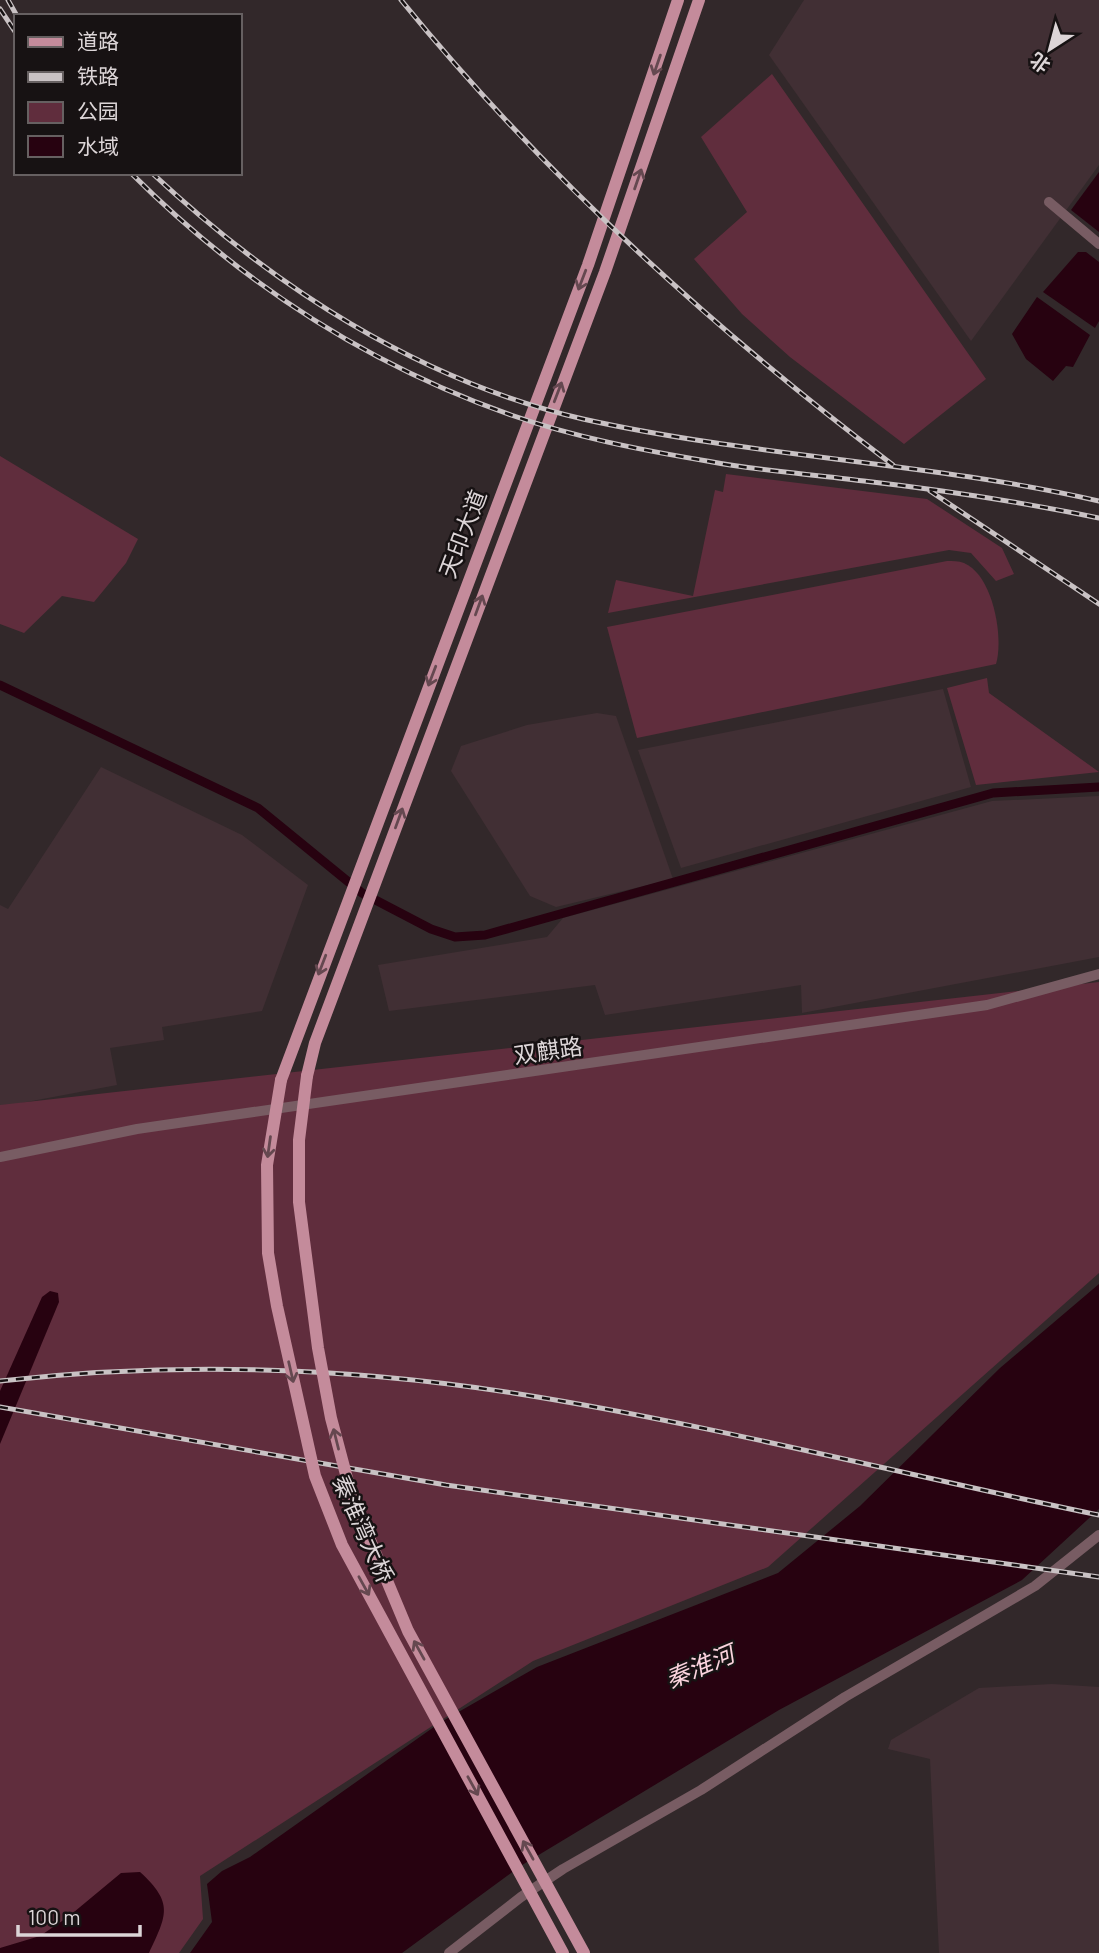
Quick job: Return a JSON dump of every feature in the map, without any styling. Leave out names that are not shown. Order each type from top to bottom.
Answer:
[{"type":"main road","name":"天印大道","points":[[281,1080],[588,265],[678,0]]},
{"type":"main road","name":"天印大道","points":[[307,1076],[316,1043],[364,912],[605,272],[699,0]]},
{"type":"main road","name":"秦淮湾大桥","points":[[307,1076],[299,1140],[301,1215],[320,1360],[352,1497],[408,1631],[584,1953]]},
{"type":"main road","name":"秦淮湾大桥","points":[[281,1080],[267,1165],[268,1253],[276,1306],[319,1487],[342,1545],[563,1953]]},
{"type":"street","points":[[1049,202],[1099,244]]},
{"type":"street","name":"双麒路","points":[[0,1157],[137,1129],[987,1005],[1099,974]]},
{"type":"street","points":[[449,1953],[521,1897],[563,1869],[701,1790],[845,1697],[1035,1586],[1099,1535]]},
{"type":"shaded area","points":[[804,0],[1099,0],[1099,165],[971,341],[769,55]]},
{"type":"shaded area","points":[[943,689],[971,787],[681,868],[638,750]]},
{"type":"shaded area","points":[[597,713],[616,716],[673,879],[556,907],[530,896],[451,771],[461,746],[527,725]]},
{"type":"shaded area","points":[[101,767],[242,835],[308,885],[262,1011],[162,1027],[164,1040],[110,1048],[117,1085],[0,1107],[0,905],[8,909]]},
{"type":"shaded area","points":[[1099,796],[1099,957],[802,1013],[801,985],[605,1015],[595,985],[389,1011],[378,965],[547,937],[563,918],[992,801]]},
{"type":"shaded area","points":[[1052,1684],[1099,1687],[1099,1953],[939,1953],[930,1759],[888,1749],[891,1740],[979,1688]]},
{"type":"green space","points":[[772,74],[986,379],[904,444],[790,357],[742,314],[694,259],[747,212],[701,137]]},
{"type":"green space","points":[[0,456],[138,539],[126,563],[94,602],[62,596],[24,633],[0,624]]},
{"type":"green space","points":[[726,474],[927,499],[1002,548],[1014,574],[996,581],[971,553],[949,550],[608,613],[616,580],[693,596],[715,490],[723,492]]},
{"type":"green space","points":[[947,561],[962,562],[974,570],[989,593],[997,624],[996,664],[637,738],[607,627]]},
{"type":"green space","points":[[987,678],[989,693],[1099,772],[976,785],[947,688]]},
{"type":"green space","points":[[1099,982],[1099,1273],[768,1567],[533,1661],[200,1876],[203,1919],[179,1953],[0,1953],[0,1105]]},
{"type":"water","points":[[1099,172],[1099,232],[1071,210]]},
{"type":"water","points":[[1078,252],[1086,252],[1099,262],[1099,321],[1095,328],[1043,292]]},
{"type":"water","points":[[1037,297],[1090,335],[1073,367],[1066,366],[1053,381],[1026,359],[1012,334]]},
{"type":"water","name":"秦淮河","points":[[1099,1284],[1099,1509],[1022,1580],[779,1710],[522,1865],[402,1953],[190,1953],[212,1922],[207,1884],[222,1871],[250,1857],[441,1722],[537,1667],[778,1573],[860,1506],[1000,1368]]},
{"type":"water","points":[[50,1291],[58,1293],[59,1302],[0,1444],[0,1391],[42,1297]]},
{"type":"water","points":[[140,1872],[158,1892],[164,1910],[160,1929],[149,1953],[0,1953],[0,1948],[40,1936],[68,1917],[121,1873]]},
{"type":"waterway","points":[[0,685],[258,808],[362,893],[431,929],[455,937],[485,935],[993,793],[1099,787]]},
{"type":"railway","points":[[8,0],[16,14]]},
{"type":"railway","points":[[401,0],[513,128],[633,247],[760,359],[893,465]]},
{"type":"railway","points":[[0,9],[14,30]]},
{"type":"railway","points":[[133,175],[216,249],[260,284],[307,315],[406,371],[511,415],[583,436],[682,457],[953,492],[1099,518]]},
{"type":"railway","points":[[154,175],[247,254],[351,324],[406,354],[463,380],[522,402],[583,419],[647,432],[971,477],[1099,501]]},
{"type":"railway","points":[[930,491],[1099,604]]},
{"type":"railway","points":[[0,1381],[128,1371],[257,1370],[386,1377],[450,1384],[660,1420],[1099,1515]]},
{"type":"railway","points":[[0,1407],[446,1485],[1099,1577]]}]
